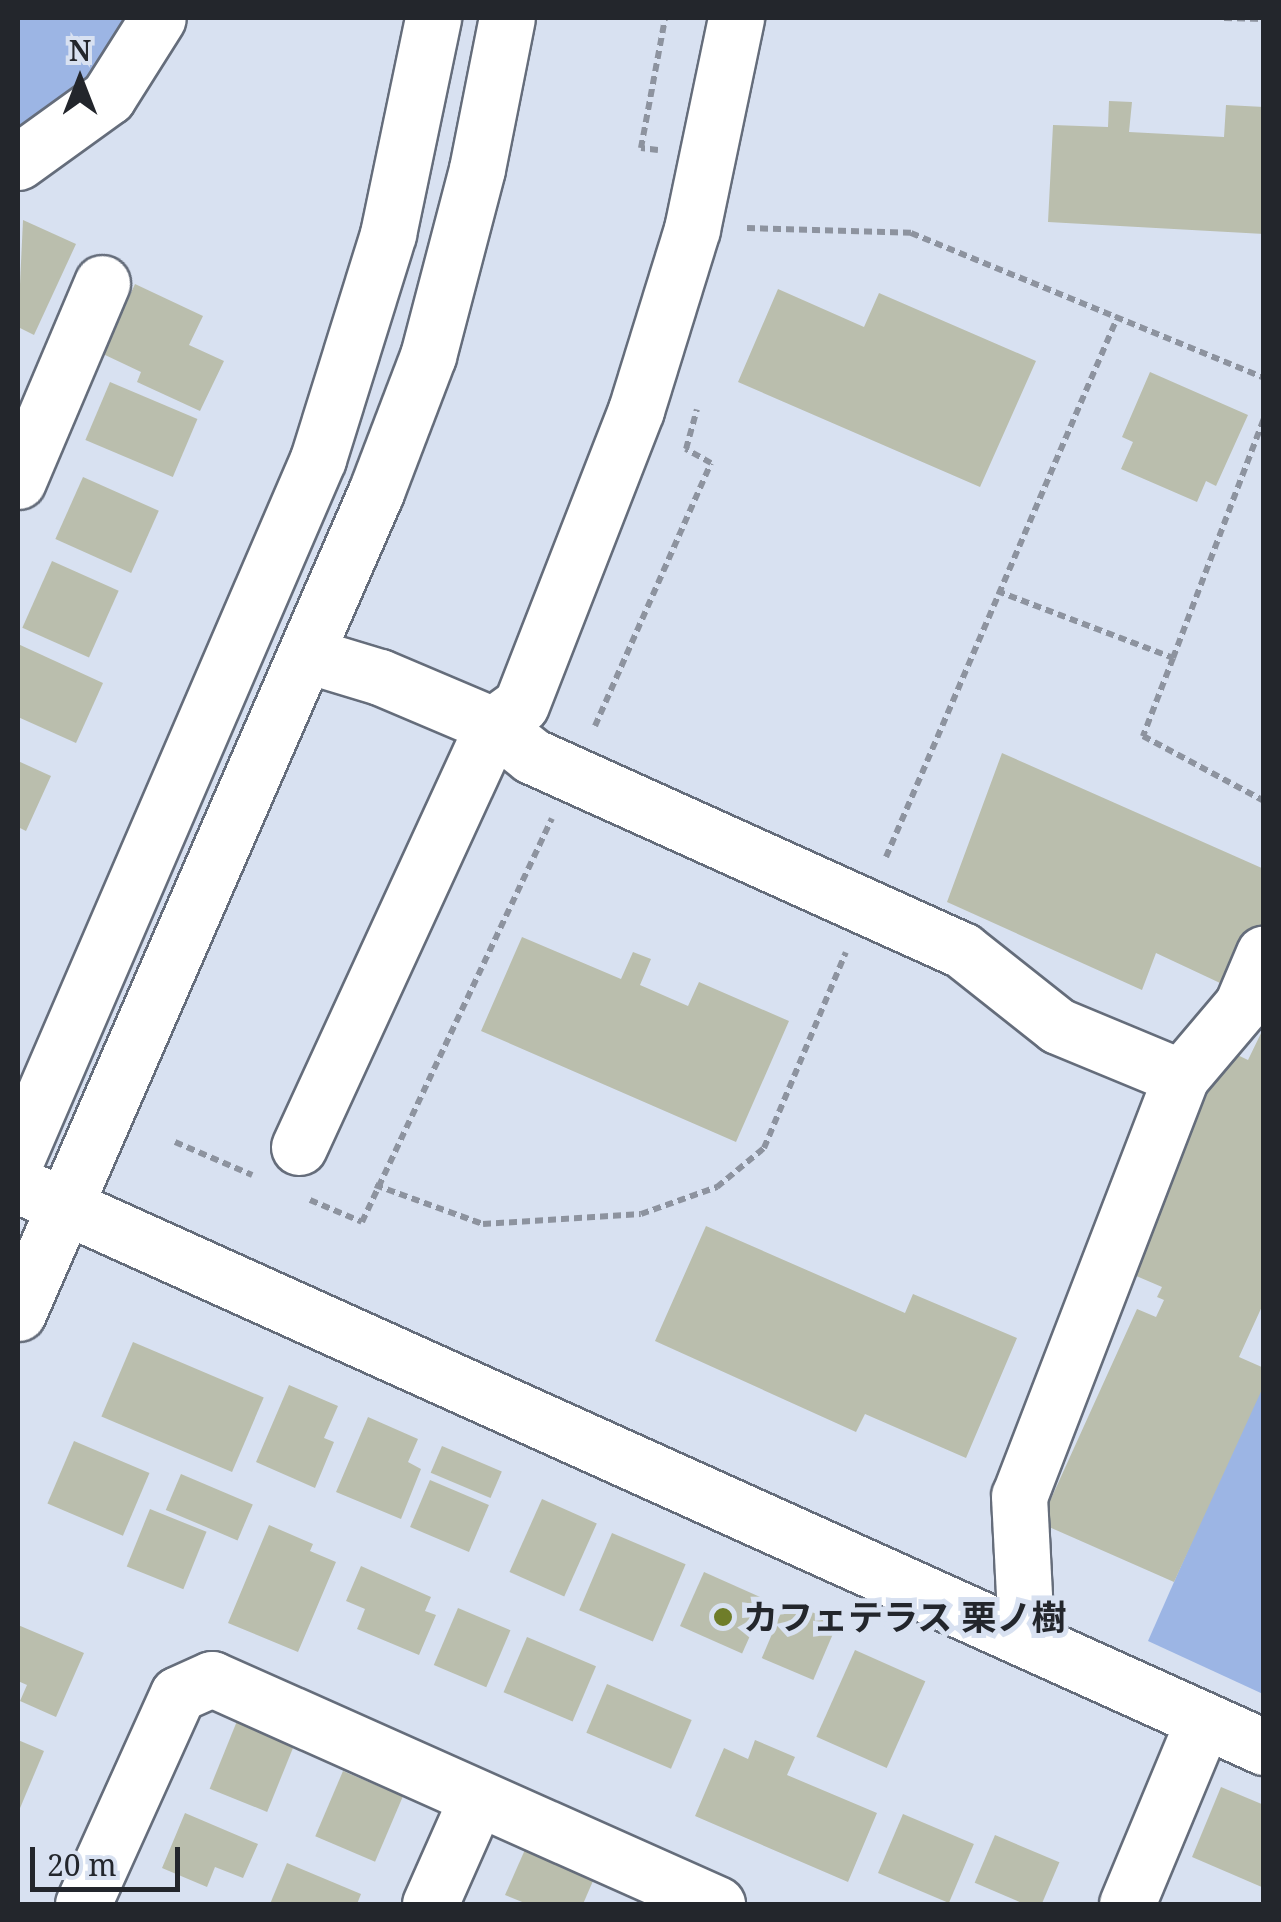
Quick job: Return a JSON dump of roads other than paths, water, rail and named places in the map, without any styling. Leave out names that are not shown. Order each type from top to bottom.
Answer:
[{"type":"street","points":[[18,162],[108,97],[158,18]]},
{"type":"street","points":[[18,1156],[318,459],[388,234],[434,18]]},
{"type":"street","points":[[18,1313],[41,1195],[306,655],[428,356],[477,168],[506,18]]},
{"type":"street","points":[[299,1147],[493,726],[521,705],[636,410],[692,229],[736,18]]},
{"type":"street","points":[[18,482],[102,284]]},
{"type":"street","points":[[306,655],[380,677],[493,726],[532,756],[962,950],[1058,1026],[1181,1077]]},
{"type":"street","points":[[1026,1635],[1019,1496],[1181,1077],[1242,1006],[1264,953]]},
{"type":"street","points":[[41,1195],[1026,1635],[1264,1748]]},
{"type":"street","points":[[84,1904],[178,1694],[212,1679],[717,1904]]},
{"type":"street","points":[[1127,1904],[1203,1721]]},
{"type":"street","points":[[430,1904],[478,1798]]},
{"type":"place","name":"カフェテラス 栗ノ樹","points":[[723,1617]]}]
